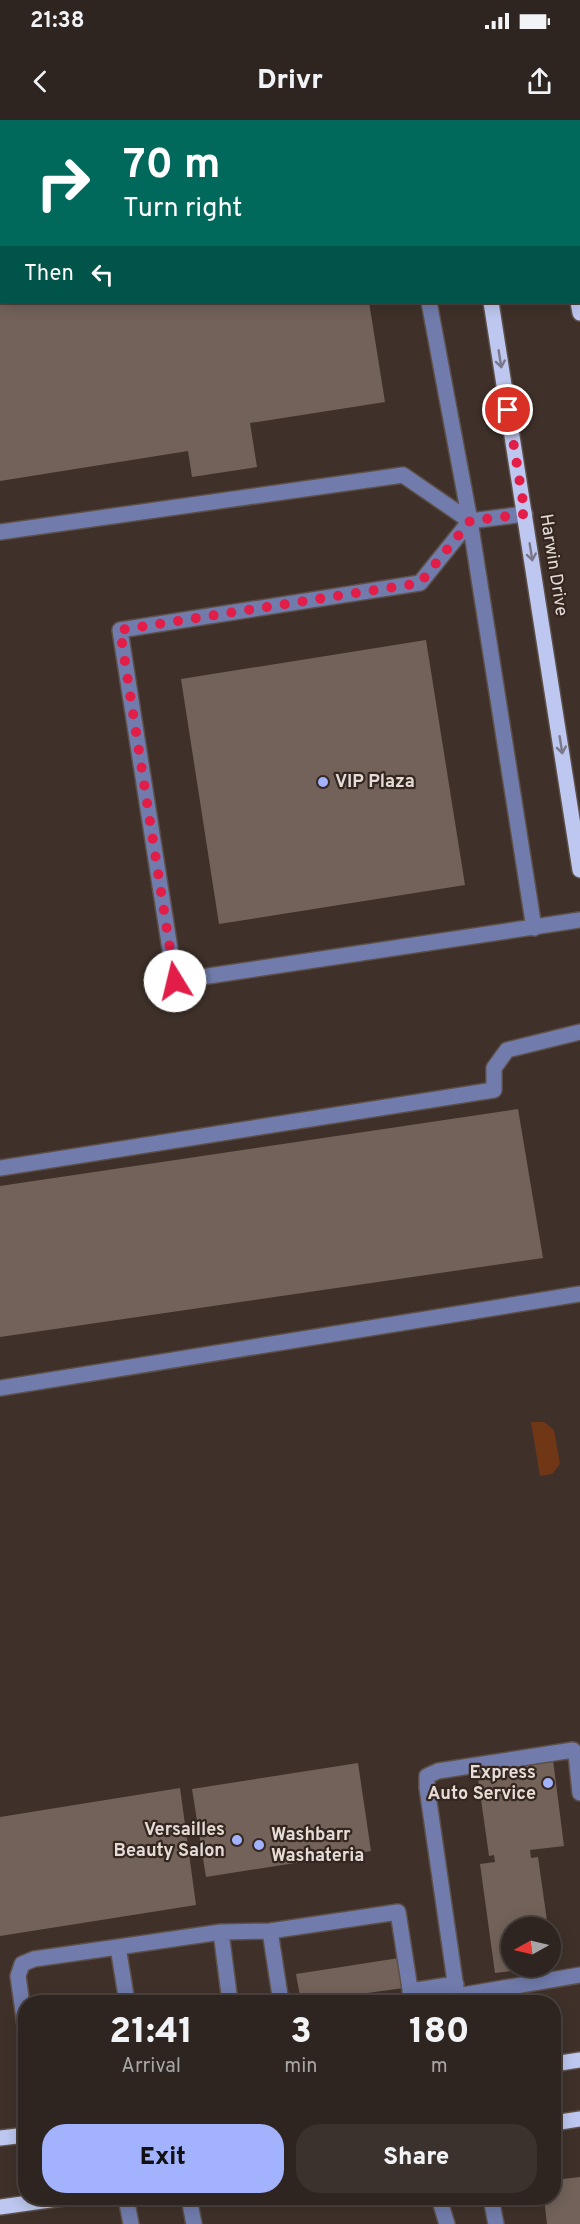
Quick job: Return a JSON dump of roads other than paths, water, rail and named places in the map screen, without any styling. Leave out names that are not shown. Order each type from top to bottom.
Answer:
[{"type":"main road","name":"Harwin Drive","points":[[491,303],[580,870]]},
{"type":"main road","points":[[561,2063],[580,2060]]},
{"type":"main road","points":[[561,2122],[580,2119]]},
{"type":"main road","points":[[0,2138],[18,2136]]},
{"type":"main road","points":[[0,2207],[18,2204]]},
{"type":"lane","points":[[429,303],[470,521],[534,928]]},
{"type":"lane","points":[[0,532],[403,475],[470,521],[525,514]]},
{"type":"lane","points":[[470,521],[420,583],[120,630],[175,981],[580,920]]},
{"type":"lane","points":[[0,1168],[494,1090],[494,1068],[507,1050],[580,1032]]},
{"type":"lane","points":[[0,1388],[580,1294]]},
{"type":"lane","points":[[457,1994],[427,1776],[438,1771],[573,1750],[576,1754],[580,1793]]},
{"type":"lane","points":[[21,1995],[18,1976],[22,1964],[34,1959],[220,1932],[270,1931],[398,1912],[411,1995]]},
{"type":"lane","points":[[270,1931],[279,1995]]},
{"type":"lane","points":[[220,1932],[230,1995]]},
{"type":"lane","points":[[118,1947],[126,1995]]},
{"type":"lane","points":[[442,1995],[580,1975]]},
{"type":"lane","points":[[127,2205],[130,2224]]},
{"type":"lane","points":[[190,2205],[194,2224]]},
{"type":"lane","points":[[441,2205],[447,2224]]},
{"type":"lane","points":[[493,2205],[496,2224]]},
{"type":"place","name":"VIP Plaza","points":[[323,782]]},
{"type":"place","name":"Express Auto Service","points":[[548,1783]]},
{"type":"place","name":"Versailles Beauty Salon","points":[[237,1840]]},
{"type":"place","name":"Washbarr Washateria","points":[[259,1845]]}]
